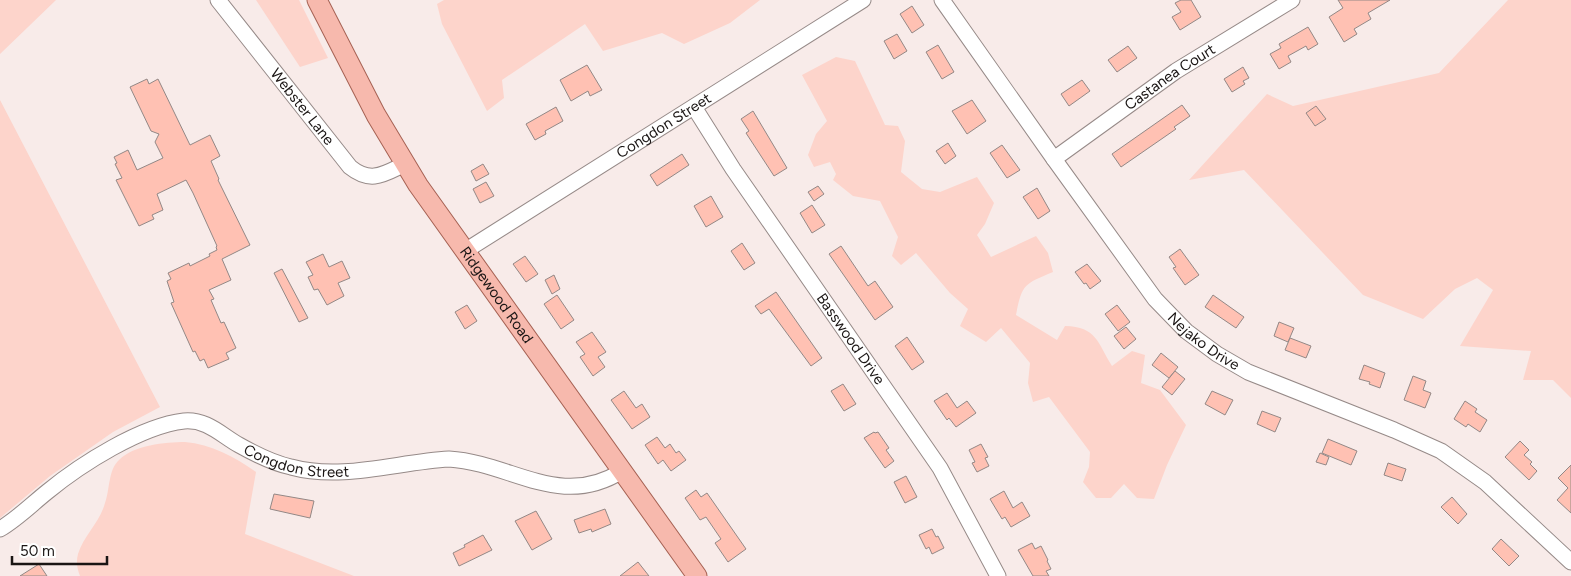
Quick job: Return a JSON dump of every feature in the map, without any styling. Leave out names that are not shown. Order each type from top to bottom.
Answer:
[{"type":"main road","name":"Ridgewood Road","points":[[317,0],[376,115],[418,185],[697,576]]},
{"type":"street","name":"Webster Lane","points":[[218,0],[350,167],[360,174],[373,176],[383,174],[405,164]]},
{"type":"street","name":"Congdon Street","points":[[465,251],[863,0]]},
{"type":"street","name":"Nejako Drive","points":[[942,0],[1155,299],[1186,331],[1217,354],[1248,372],[1394,430],[1441,451],[1485,482],[1571,562]]},
{"type":"street","name":"Castanea Court","points":[[1054,159],[1176,71],[1292,0]]},
{"type":"street","name":"Basswood Drive","points":[[694,107],[739,178],[940,468],[998,576]]},
{"type":"street","name":"Congdon Street","points":[[0,529],[21,515],[71,474],[95,458],[141,434],[186,421],[198,422],[209,426],[236,443],[272,461],[312,471],[336,472],[449,459],[467,460],[542,484],[578,487],[602,482],[622,471]]},
{"type":"shaded area","points":[[0,0],[56,0],[0,54]]},
{"type":"shaded area","points":[[256,0],[299,0],[328,58],[300,67]]},
{"type":"shaded area","points":[[444,0],[760,0],[730,23],[684,44],[662,33],[603,51],[585,24],[502,80],[504,98],[487,111],[442,24],[437,4]]},
{"type":"shaded area","points":[[1508,0],[1571,0],[1571,398],[1553,380],[1523,380],[1531,351],[1460,346],[1493,290],[1477,278],[1455,289],[1423,319],[1363,295],[1244,170],[1189,180],[1267,94],[1293,106],[1439,73]]},
{"type":"shaded area","points":[[836,57],[855,61],[885,125],[898,126],[905,141],[901,172],[922,189],[940,192],[977,177],[994,203],[985,224],[977,235],[991,257],[1036,236],[1048,253],[1053,272],[1036,279],[1026,286],[1020,296],[1016,315],[1057,340],[1065,326],[1084,329],[1095,337],[1112,366],[1132,351],[1145,355],[1141,383],[1160,390],[1186,425],[1167,465],[1154,499],[1137,498],[1124,484],[1111,498],[1096,498],[1083,482],[1089,467],[1090,452],[1049,397],[1033,402],[1028,383],[1030,363],[1001,328],[986,342],[960,326],[968,309],[950,293],[916,253],[901,265],[892,256],[898,237],[880,201],[853,196],[833,180],[836,174],[830,162],[814,167],[808,155],[816,134],[827,121],[802,75]]},
{"type":"shaded area","points":[[0,100],[160,407],[113,432],[50,476],[0,518]]},
{"type":"shaded area","points":[[185,442],[204,445],[222,452],[256,472],[245,534],[354,576],[80,576],[77,565],[78,554],[103,510],[115,464],[125,455],[141,448],[159,444]]},
{"type":"building","points":[[1181,0],[1191,0],[1201,17],[1180,30],[1172,17],[1181,12],[1175,3]]},
{"type":"building","points":[[1338,0],[1390,0],[1368,13],[1371,19],[1354,29],[1357,34],[1344,42],[1329,17],[1343,8]]},
{"type":"building","points":[[912,6],[924,25],[912,33],[900,14]]},
{"type":"building","points":[[1308,27],[1318,44],[1308,50],[1306,46],[1288,56],[1291,62],[1279,69],[1270,54],[1281,48],[1279,44]]},
{"type":"building","points":[[897,34],[907,51],[894,59],[884,41]]},
{"type":"building","points":[[938,45],[954,72],[942,79],[926,52]]},
{"type":"building","points":[[1128,46],[1137,58],[1117,72],[1108,60]]},
{"type":"building","points":[[587,65],[602,90],[590,96],[588,91],[571,101],[560,80]]},
{"type":"building","points":[[1243,67],[1249,78],[1243,81],[1245,84],[1232,92],[1224,79]]},
{"type":"building","points":[[147,79],[149,84],[158,79],[190,145],[210,135],[220,156],[211,161],[218,180],[250,245],[222,259],[231,280],[209,290],[214,299],[211,300],[221,323],[224,322],[236,348],[226,353],[229,359],[208,368],[204,359],[200,361],[195,351],[193,352],[171,303],[174,302],[167,281],[171,279],[168,273],[189,263],[190,266],[210,256],[209,254],[217,250],[217,246],[193,193],[186,180],[157,194],[163,210],[152,215],[154,219],[139,226],[116,180],[122,178],[115,164],[117,163],[114,157],[128,150],[137,170],[163,158],[155,142],[159,134],[151,131],[130,87]]},
{"type":"building","points":[[1082,80],[1090,91],[1069,106],[1061,94]]},
{"type":"building","points":[[972,100],[986,121],[967,134],[952,111]]},
{"type":"building","points":[[1182,105],[1190,116],[1174,127],[1176,129],[1121,167],[1112,154]]},
{"type":"building","points":[[1316,106],[1326,119],[1315,126],[1306,113]]},
{"type":"building","points":[[556,107],[563,121],[545,131],[546,134],[535,140],[526,124]]},
{"type":"building","points":[[753,111],[787,168],[774,176],[746,133],[749,131],[741,119]]},
{"type":"building","points":[[948,143],[956,156],[945,164],[936,151]]},
{"type":"building","points":[[1002,145],[1020,170],[1007,178],[990,153]]},
{"type":"building","points":[[682,154],[689,165],[657,186],[650,175]]},
{"type":"building","points":[[483,164],[489,174],[476,181],[471,171]]},
{"type":"building","points":[[486,182],[494,196],[480,203],[473,189]]},
{"type":"building","points":[[818,186],[824,194],[814,201],[808,192]]},
{"type":"building","points":[[1037,188],[1050,211],[1038,219],[1023,197]]},
{"type":"building","points":[[711,196],[723,217],[706,227],[694,206]]},
{"type":"building","points":[[812,205],[825,225],[812,233],[800,213]]},
{"type":"building","points":[[742,243],[755,263],[744,270],[731,251]]},
{"type":"building","points":[[841,246],[868,286],[875,281],[893,307],[875,320],[829,254]]},
{"type":"building","points":[[1180,249],[1199,275],[1185,285],[1173,268],[1176,267],[1169,257]]},
{"type":"building","points":[[323,254],[329,267],[342,261],[350,278],[338,283],[344,296],[327,305],[318,289],[314,290],[308,277],[313,275],[306,262]]},
{"type":"building","points":[[525,256],[538,274],[526,282],[513,264]]},
{"type":"building","points":[[1087,264],[1101,281],[1090,289],[1075,272]]},
{"type":"building","points":[[282,269],[308,318],[299,322],[274,273]]},
{"type":"building","points":[[554,275],[560,289],[552,294],[545,280]]},
{"type":"building","points":[[776,292],[822,358],[811,366],[769,309],[761,314],[755,306]]},
{"type":"building","points":[[557,295],[574,320],[561,329],[544,304]]},
{"type":"building","points":[[1213,295],[1244,317],[1236,328],[1205,307]]},
{"type":"building","points":[[467,305],[477,321],[465,329],[455,312]]},
{"type":"building","points":[[1117,305],[1130,322],[1118,331],[1105,314]]},
{"type":"building","points":[[1279,322],[1294,328],[1288,342],[1274,336]]},
{"type":"building","points":[[1126,327],[1136,339],[1124,349],[1114,336]]},
{"type":"building","points":[[592,332],[606,352],[598,357],[605,367],[593,376],[580,357],[585,354],[576,342]]},
{"type":"building","points":[[907,337],[924,362],[912,370],[895,346]]},
{"type":"building","points":[[1290,338],[1311,346],[1306,358],[1285,350]]},
{"type":"building","points":[[1161,353],[1178,367],[1169,378],[1152,365]]},
{"type":"building","points":[[1364,365],[1385,373],[1380,388],[1369,384],[1370,382],[1359,379]]},
{"type":"building","points":[[1175,371],[1185,379],[1172,395],[1162,387]]},
{"type":"building","points":[[1413,376],[1426,381],[1423,390],[1431,393],[1425,408],[1404,400]]},
{"type":"building","points":[[843,384],[856,404],[844,411],[831,391]]},
{"type":"building","points":[[624,391],[636,408],[642,404],[650,417],[632,429],[611,400]]},
{"type":"building","points":[[1212,391],[1233,400],[1225,415],[1205,404]]},
{"type":"building","points":[[947,393],[957,408],[967,401],[976,413],[956,427],[949,418],[947,420],[934,401]]},
{"type":"building","points":[[1465,401],[1477,409],[1475,412],[1487,420],[1480,432],[1468,424],[1466,427],[1454,419]]},
{"type":"building","points":[[1262,411],[1281,418],[1275,432],[1257,424]]},
{"type":"building","points":[[874,432],[878,432],[889,448],[886,450],[894,461],[885,468],[864,438]]},
{"type":"building","points":[[657,437],[665,448],[670,444],[676,453],[679,451],[686,460],[671,471],[663,460],[658,464],[645,445]]},
{"type":"building","points":[[1328,439],[1357,451],[1351,465],[1322,453]]},
{"type":"building","points":[[1520,441],[1529,450],[1524,455],[1532,462],[1530,464],[1537,471],[1529,480],[1505,457]]},
{"type":"building","points":[[981,444],[988,457],[985,458],[989,466],[977,472],[972,463],[975,462],[969,450]]},
{"type":"building","points":[[1320,453],[1329,457],[1326,465],[1316,462]]},
{"type":"building","points":[[1388,463],[1406,469],[1402,481],[1384,475]]},
{"type":"building","points":[[1571,465],[1571,513],[1557,500],[1568,488],[1558,478]]},
{"type":"building","points":[[906,476],[917,497],[905,503],[894,482]]},
{"type":"building","points":[[696,490],[701,497],[707,493],[746,549],[728,562],[715,543],[721,539],[706,517],[700,520],[685,498]]},
{"type":"building","points":[[1004,491],[1013,508],[1022,502],[1030,516],[1011,527],[1005,517],[1002,519],[990,499]]},
{"type":"building","points":[[274,494],[314,501],[310,518],[270,509]]},
{"type":"building","points":[[1452,497],[1467,514],[1458,524],[1441,507]]},
{"type":"building","points":[[605,509],[611,524],[592,532],[591,529],[579,533],[574,520]]},
{"type":"building","points":[[536,511],[552,539],[532,550],[515,521]]},
{"type":"building","points":[[932,529],[944,548],[932,554],[929,547],[926,549],[919,535]]},
{"type":"building","points":[[483,535],[492,550],[459,566],[453,553]]},
{"type":"building","points":[[1501,539],[1519,556],[1509,566],[1492,549]]},
{"type":"building","points":[[1032,543],[1035,549],[1041,546],[1051,569],[1046,571],[1049,576],[1033,576],[1018,550]]},
{"type":"building","points":[[638,562],[649,576],[620,576]]},
{"type":"building","points":[[39,564],[47,576],[20,576]]}]
